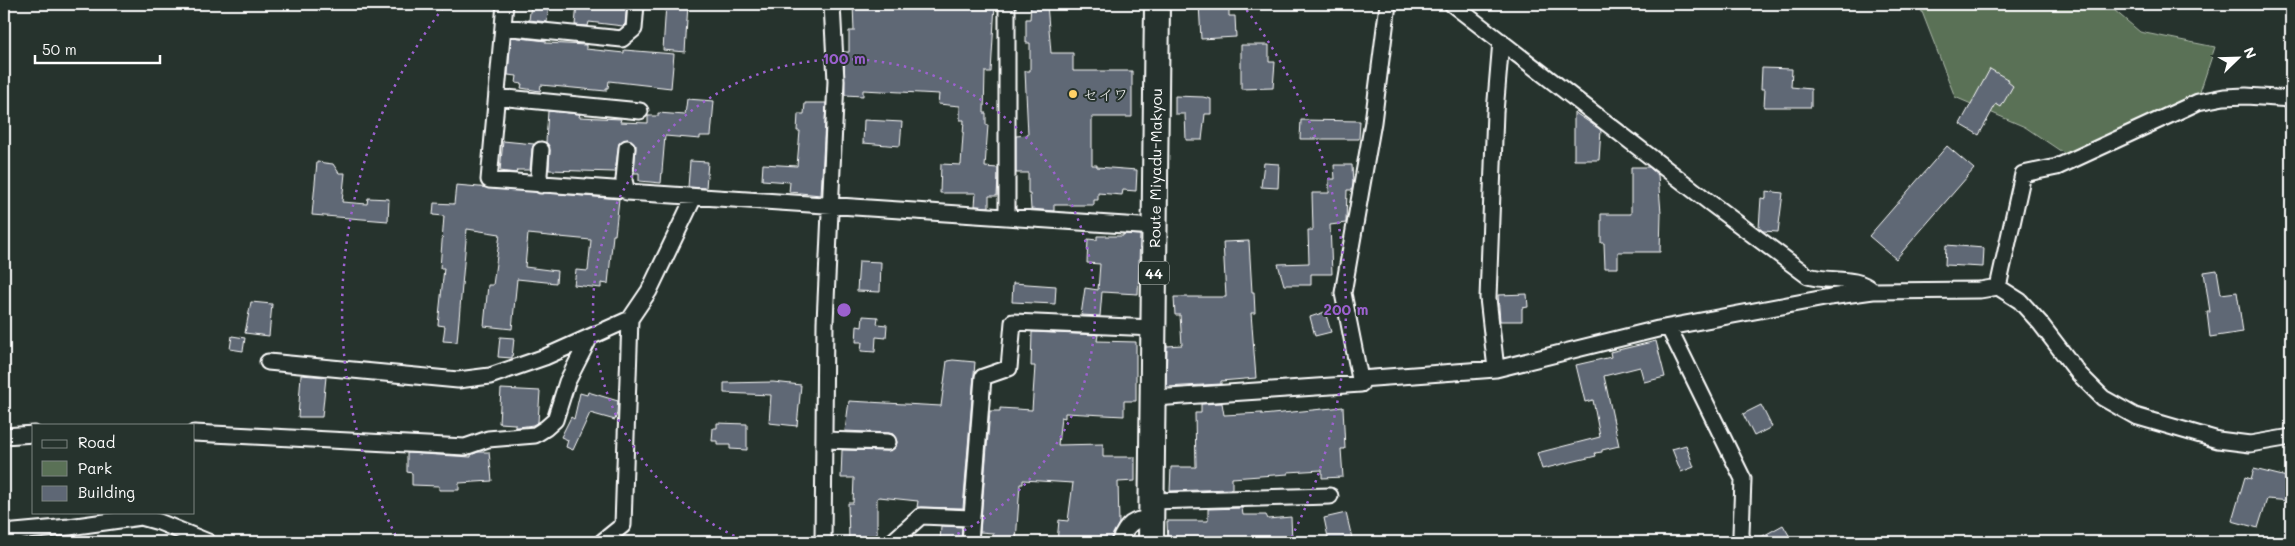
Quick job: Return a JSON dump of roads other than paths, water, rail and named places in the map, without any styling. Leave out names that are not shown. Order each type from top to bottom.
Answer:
[{"type":"main road","name":"Route Miyadu-Makyou","points":[[1152,521],[1158,4]]},
{"type":"street","points":[[505,4],[490,180],[694,197],[1155,228]]},
{"type":"street","points":[[503,27],[622,39],[634,29],[636,4]]},
{"type":"street","points":[[823,542],[825,322],[832,206],[836,81],[832,4]]},
{"type":"street","points":[[1007,4],[1007,217]]},
{"type":"street","points":[[1154,398],[1361,384],[1343,293],[1371,131],[1388,4]]},
{"type":"street","points":[[1452,4],[1808,276],[1818,279],[1857,281],[1874,291]]},
{"type":"street","points":[[1496,369],[1488,298],[1495,112],[1501,42]]},
{"type":"street","points":[[1998,287],[2023,174],[2058,167],[2198,102],[2224,97],[2246,96],[2291,98]]},
{"type":"street","points":[[497,97],[640,110]]},
{"type":"street","points":[[627,148],[624,180],[627,190]]},
{"type":"street","points":[[541,150],[539,175],[541,185]]},
{"type":"street","points":[[268,362],[458,380],[490,376],[545,357],[630,319],[649,291],[694,197]]},
{"type":"street","points":[[1360,379],[1496,369],[1670,328],[1830,297],[1874,291],[1980,290],[1998,287],[2025,306],[2079,374],[2103,398],[2135,416],[2218,440],[2250,444],[2291,437]]},
{"type":"street","points":[[602,542],[624,525],[630,319]]},
{"type":"street","points":[[970,542],[984,377],[1009,368],[1013,322],[1154,328]]},
{"type":"street","points":[[1670,328],[1743,479],[1741,534],[1743,542]]},
{"type":"street","points":[[195,433],[465,447],[488,439],[535,436],[555,420],[567,382],[590,337]]},
{"type":"street","points":[[4,436],[32,434]]},
{"type":"street","points":[[824,440],[888,442]]},
{"type":"street","points":[[1119,542],[1133,521],[1140,518],[1152,521],[1330,496]]},
{"type":"street","points":[[892,542],[921,516],[971,518]]},
{"type":"street","points":[[4,533],[69,527],[141,517],[159,522],[208,542]]},
{"type":"place","name":"セイワ","points":[[1073,94]]}]
